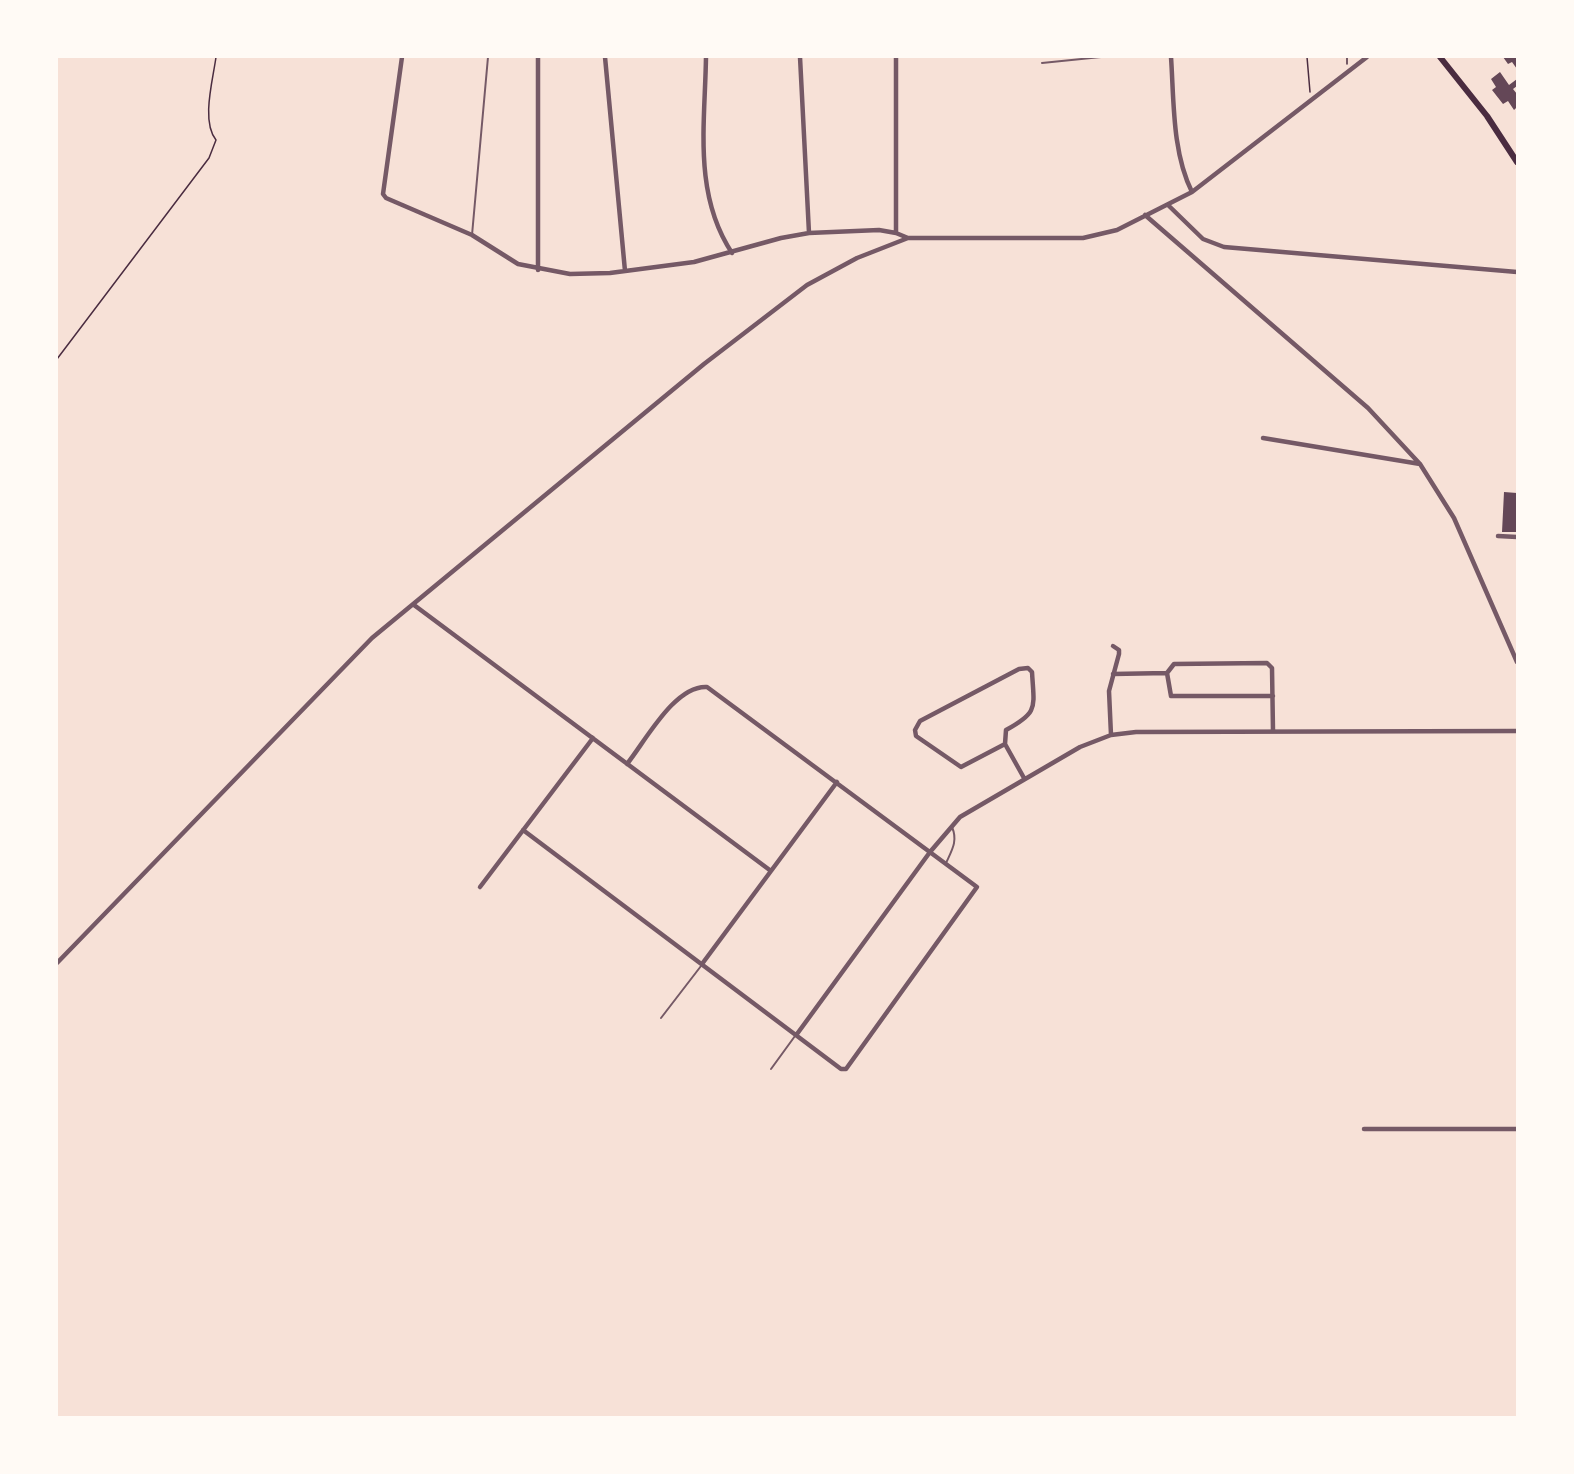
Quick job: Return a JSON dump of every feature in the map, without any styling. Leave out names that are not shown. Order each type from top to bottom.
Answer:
[{"type":"main road","points":[[1440,57],[1487,116],[1517,162]]},
{"type":"street","points":[[402,57],[383,194],[386,198],[472,235],[511,261],[538,270],[592,275],[694,262],[781,238],[809,233],[879,230],[908,238]]},
{"type":"street","points":[[538,57],[538,270]]},
{"type":"street","points":[[605,57],[626,271]]},
{"type":"street","points":[[706,57],[704,182],[714,220],[732,253]]},
{"type":"street","points":[[800,57],[809,233]]},
{"type":"street","points":[[896,57],[896,233]]},
{"type":"street","points":[[1171,57],[1179,153],[1185,177],[1192,192]]},
{"type":"street","points":[[57,963],[353,657],[780,304],[830,271],[886,245],[908,238],[1094,237],[1153,212],[1192,192],[1367,57]]},
{"type":"street","points":[[1168,205],[1203,239],[1224,247],[1517,272]]},
{"type":"street","points":[[1145,215],[1368,408],[1420,464],[1454,518],[1517,662]]},
{"type":"street","points":[[1263,438],[1420,464]]},
{"type":"street","points":[[1307,455],[1308,447]]},
{"type":"street","points":[[1498,537],[1517,537]]},
{"type":"street","points":[[414,605],[771,871]]},
{"type":"street","points":[[1111,735],[1109,691],[1119,654],[1119,650],[1113,646]]},
{"type":"street","points":[[1273,696],[1171,696],[1167,673],[1174,664],[1267,663],[1272,668],[1273,696],[1273,731]]},
{"type":"street","points":[[1005,744],[961,767],[916,736],[915,730],[920,721],[1019,669],[1028,668],[1032,672],[1032,712],[1028,718],[1006,730],[1005,744],[1024,778]]},
{"type":"street","points":[[1113,674],[1167,673]]},
{"type":"street","points":[[523,830],[841,1069],[852,1064],[977,887],[707,687],[696,686],[675,701],[627,764]]},
{"type":"street","points":[[797,1034],[952,825],[979,804],[1080,747],[1111,735],[1136,732],[1517,730]]},
{"type":"street","points":[[480,887],[593,738]]},
{"type":"street","points":[[702,964],[837,782]]},
{"type":"street","points":[[1364,1129],[1517,1129]]},
{"type":"lane","points":[[472,235],[488,57]]},
{"type":"lane","points":[[1042,63],[1101,57]]},
{"type":"lane","points":[[946,863],[955,845],[956,835],[952,825]]},
{"type":"lane","points":[[661,1018],[702,964]]},
{"type":"lane","points":[[771,1070],[797,1034]]},
{"type":"path","points":[[57,359],[209,158],[216,140],[211,133],[209,119],[216,57]]},
{"type":"path","points":[[1307,57],[1310,93]]},
{"type":"path","points":[[1347,57],[1347,64]]},
{"type":"building","points":[[1503,57],[1517,57],[1517,69],[1512,62],[1508,64]]},
{"type":"building","points":[[1500,72],[1509,85],[1517,79],[1517,86],[1513,89],[1517,94],[1517,107],[1514,110],[1508,101],[1503,104],[1492,90],[1496,87],[1491,79]]},
{"type":"building","points":[[1504,492],[1517,493],[1517,532],[1502,532]]}]
